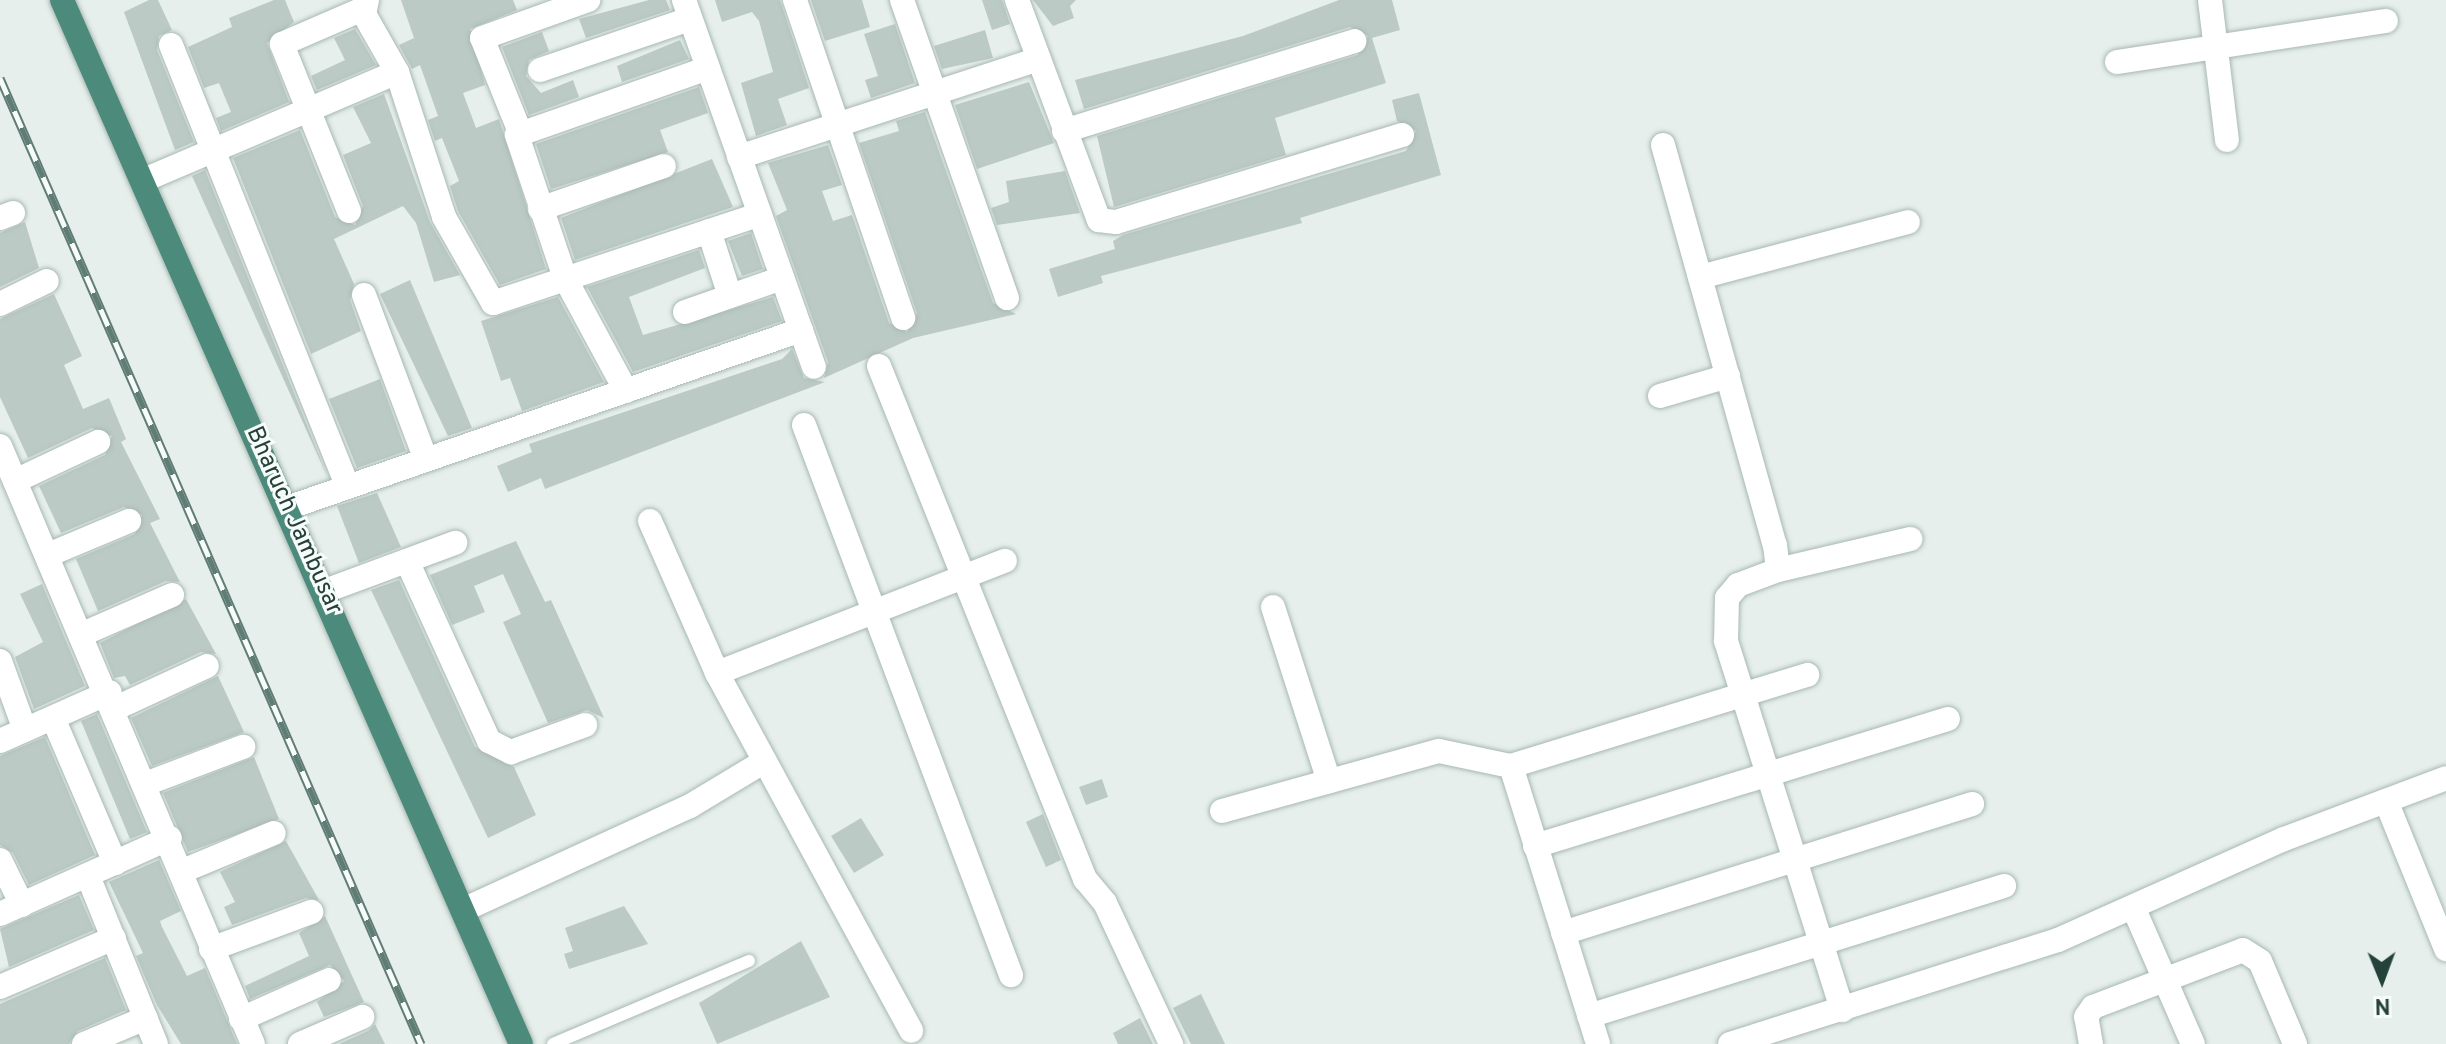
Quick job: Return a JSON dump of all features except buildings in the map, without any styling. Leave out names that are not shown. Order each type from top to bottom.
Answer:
[{"type":"highway","name":"Bharuch Jambusar","points":[[62,0],[325,591],[521,1044]]},
{"type":"street","points":[[588,0],[482,38],[520,132],[516,144],[565,278],[626,391]]},
{"type":"street","points":[[795,0],[903,318]]},
{"type":"street","points":[[902,0],[1007,298]]},
{"type":"street","points":[[1017,0],[1093,212],[1106,222],[1402,135]]},
{"type":"street","points":[[2210,0],[2227,140]]},
{"type":"street","points":[[349,211],[306,112],[282,44],[365,4],[397,72],[444,217],[493,303],[760,214]]},
{"type":"street","points":[[540,70],[687,9],[814,367]]},
{"type":"street","points":[[2117,62],[2386,21]]},
{"type":"street","points":[[1064,131],[1354,41]]},
{"type":"street","points":[[171,45],[348,487]]},
{"type":"street","points":[[739,157],[1038,59]]},
{"type":"street","points":[[520,132],[708,68]]},
{"type":"street","points":[[144,180],[397,72]]},
{"type":"street","points":[[1663,145],[1728,376],[1778,570]]},
{"type":"street","points":[[540,209],[664,166]]},
{"type":"street","points":[[1700,277],[1908,222]]},
{"type":"street","points":[[709,231],[730,296]]},
{"type":"street","points":[[685,312],[782,278]]},
{"type":"street","points":[[0,304],[47,281]]},
{"type":"street","points":[[364,295],[426,460]]},
{"type":"street","points":[[287,508],[801,330]]},
{"type":"street","points":[[879,366],[1085,879],[1105,903],[1171,1044]]},
{"type":"street","points":[[1660,396],[1728,376]]},
{"type":"street","points":[[804,425],[1011,975]]},
{"type":"street","points":[[15,481],[98,442]]},
{"type":"street","points":[[0,446],[85,633],[185,870],[211,949],[253,1044]]},
{"type":"street","points":[[48,555],[129,521]]},
{"type":"street","points":[[650,521],[717,673],[911,1031]]},
{"type":"street","points":[[1842,1010],[1726,641],[1727,598],[1738,585],[1778,570],[1910,539]]},
{"type":"street","points":[[325,591],[455,543]]},
{"type":"street","points":[[407,561],[489,741],[511,752],[585,725]]},
{"type":"street","points":[[717,673],[1005,561]]},
{"type":"street","points":[[85,633],[172,595]]},
{"type":"street","points":[[1273,607],[1329,781]]},
{"type":"street","points":[[0,661],[25,730]]},
{"type":"street","points":[[0,741],[53,718],[207,666]]},
{"type":"street","points":[[1222,811],[1439,751],[1511,766],[1807,675]]},
{"type":"street","points":[[53,718],[115,863]]},
{"type":"street","points":[[1535,846],[1948,719]]},
{"type":"street","points":[[148,783],[243,747]]},
{"type":"street","points":[[463,910],[690,806],[765,761]]},
{"type":"street","points":[[1511,766],[1598,1044]]},
{"type":"street","points":[[1730,1044],[1842,1010],[2134,909],[2446,778]]},
{"type":"street","points":[[2386,801],[2446,949]]},
{"type":"street","points":[[1563,933],[1972,804]]},
{"type":"street","points":[[185,870],[274,833]]},
{"type":"street","points":[[0,860],[11,909],[170,838]]},
{"type":"street","points":[[88,876],[156,1044]]},
{"type":"street","points":[[1589,1016],[2004,886]]},
{"type":"street","points":[[2134,909],[2193,1044]]},
{"type":"street","points":[[211,949],[311,912]]},
{"type":"street","points":[[0,987],[114,938]]},
{"type":"street","points":[[2091,1044],[2086,1017],[2093,1007],[2236,950],[2254,953],[2295,1044]]},
{"type":"street","points":[[241,1019],[329,980]]},
{"type":"street","points":[[300,1044],[362,1017]]},
{"type":"street","points":[[84,1044],[146,1018]]},
{"type":"lane","points":[[553,1044],[749,961]]},
{"type":"railway","points":[[0,78],[421,1044]]}]
